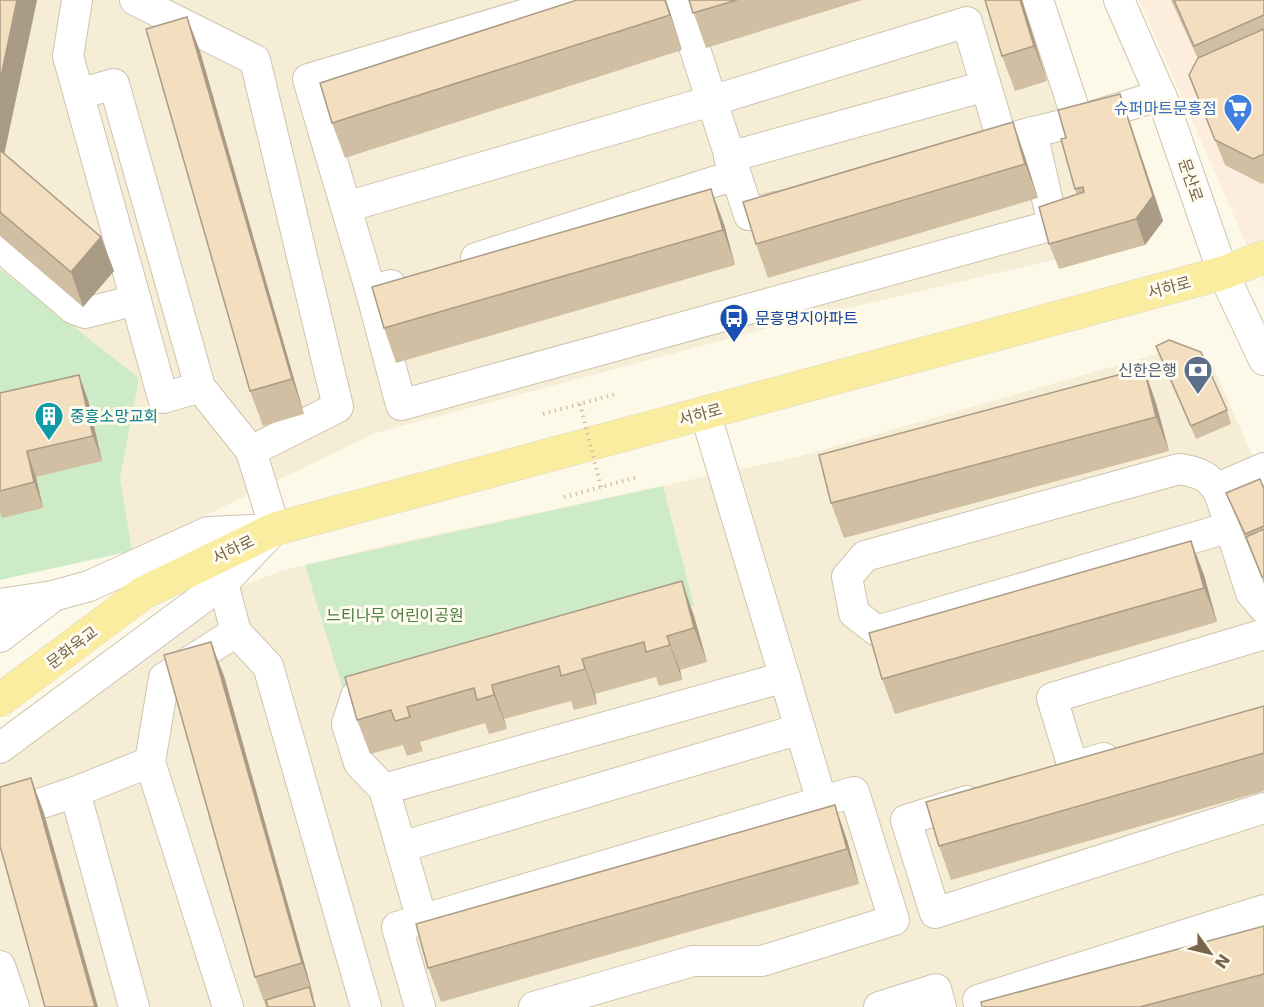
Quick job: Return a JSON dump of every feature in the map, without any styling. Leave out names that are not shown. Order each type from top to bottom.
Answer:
[{"type":"main road","name":"서하로","points":[[143,593],[275,529],[1223,273],[1264,257]]},
{"type":"main road","name":"문화육교","points":[[0,700],[143,593]]},
{"type":"street","points":[[77,0],[68,56],[163,398],[200,387]]},
{"type":"street","points":[[135,0],[255,60],[338,407],[251,451]]},
{"type":"street","points":[[573,0],[308,79],[371,292],[401,405],[1053,225],[1032,132]]},
{"type":"street","points":[[679,0],[749,215],[806,198]]},
{"type":"street","points":[[1038,0],[1078,121]]},
{"type":"street","name":"문산로","points":[[1119,0],[1161,95],[1223,273],[1264,360]]},
{"type":"street","points":[[346,207],[711,101],[967,22],[986,86],[990,143],[1078,121],[1161,95]]},
{"type":"street","points":[[79,94],[114,84],[200,387],[251,451],[275,529]]},
{"type":"street","points":[[451,266],[732,166],[986,86]]},
{"type":"street","points":[[0,246],[74,309],[85,313],[136,300]]},
{"type":"street","points":[[371,292],[416,277]]},
{"type":"street","points":[[705,412],[822,802]]},
{"type":"street","points":[[1218,488],[1264,468]]},
{"type":"street","points":[[1230,527],[877,631],[854,613],[847,577],[865,556],[1179,469],[1196,471],[1218,488],[1251,593],[1264,608]]},
{"type":"street","points":[[0,748],[223,583],[275,529]]},
{"type":"street","points":[[0,604],[53,596],[89,586],[208,532],[275,529]]},
{"type":"street","points":[[223,583],[236,632],[268,666],[366,1007]]},
{"type":"street","points":[[0,637],[53,596]]},
{"type":"street","points":[[228,1007],[150,762],[164,678],[236,632]]},
{"type":"street","points":[[1129,750],[1061,771],[1052,698],[1264,634]]},
{"type":"street","points":[[384,789],[785,677]]},
{"type":"street","points":[[413,681],[356,696],[347,724],[358,763],[384,789],[422,920]]},
{"type":"street","points":[[401,847],[800,729]]},
{"type":"street","points":[[0,817],[75,792],[150,762]]},
{"type":"street","points":[[75,792],[134,1007]]},
{"type":"street","points":[[420,1007],[397,927],[854,792],[894,920],[762,961],[693,961],[534,1007]]},
{"type":"street","points":[[995,792],[906,820],[935,913],[1264,808]]},
{"type":"street","points":[[980,1007],[978,1000],[1264,910]]},
{"type":"street","points":[[0,966],[14,1007]]},
{"type":"street","points":[[879,1007],[936,989],[941,1007]]},
{"type":"path","points":[[543,414],[616,394]]},
{"type":"path","points":[[580,404],[602,487]]},
{"type":"path","points":[[564,497],[638,477]]},
{"type":"shaded area","points":[[0,0],[1049,0],[1139,240],[810,317],[375,433],[132,551],[120,478],[139,378],[0,269]]},
{"type":"shaded area","points":[[1139,0],[1264,0],[1264,284]]},
{"type":"shaded area","points":[[1178,348],[1210,360],[1264,482],[1264,1007],[0,1007],[0,749],[187,607],[281,571],[378,547],[797,457]]},
{"type":"green space","points":[[0,269],[139,378],[120,478],[132,551],[0,580]]},
{"type":"green space","name":"느티나무 어린이공원","points":[[663,486],[694,606],[346,699],[305,565]]},
{"type":"building","points":[[0,0],[17,0],[0,81]]},
{"type":"building","points":[[577,0],[665,0],[670,15],[332,123],[320,83]]},
{"type":"building","points":[[689,0],[737,0],[693,13]]},
{"type":"building","points":[[985,0],[1020,0],[1034,46],[1002,56]]},
{"type":"building","points":[[1174,0],[1264,0],[1264,15],[1194,46]]},
{"type":"building","points":[[187,17],[292,379],[250,391],[146,29]]},
{"type":"building","name":"슈퍼마트문흥점","points":[[1264,29],[1264,154],[1253,159],[1215,140],[1189,75],[1198,58]]},
{"type":"building","points":[[1120,94],[1153,196],[1136,219],[1049,244],[1039,207],[1084,192],[1083,187],[1075,189],[1061,139],[1066,138],[1058,110]]},
{"type":"building","points":[[1013,122],[1025,164],[756,244],[743,202]]},
{"type":"building","points":[[0,150],[101,237],[71,272],[0,212]]},
{"type":"building","points":[[711,189],[723,230],[384,328],[372,287]]},
{"type":"building","name":"신한은행","points":[[1169,340],[1201,352],[1227,410],[1191,426],[1156,346]]},
{"type":"building","points":[[1144,368],[1156,417],[831,503],[819,455]]},
{"type":"building","points":[[79,375],[93,436],[27,451],[34,482],[0,491],[0,393]]},
{"type":"building","points":[[1260,479],[1264,489],[1264,526],[1245,534],[1226,493]]},
{"type":"building","points":[[1264,529],[1264,576],[1262,577],[1246,537]]},
{"type":"building","points":[[1191,541],[1204,588],[882,679],[869,633]]},
{"type":"building","points":[[682,581],[694,628],[667,636],[670,645],[646,652],[644,642],[582,659],[585,669],[561,676],[559,666],[492,685],[494,695],[477,700],[474,688],[407,707],[410,717],[395,721],[391,710],[357,720],[345,677]]},
{"type":"building","points":[[211,642],[302,963],[255,977],[164,655]]},
{"type":"building","points":[[1264,706],[1264,753],[939,846],[926,802]]},
{"type":"building","points":[[31,778],[95,1007],[45,1007],[0,846],[0,787]]},
{"type":"building","points":[[835,805],[847,849],[428,968],[416,924]]},
{"type":"building","points":[[1264,926],[1264,974],[1140,1007],[982,1007],[981,1002]]},
{"type":"building","points":[[309,987],[315,1007],[268,1007],[266,1000]]},
{"type":"place","name":"슈퍼마트문흥점","points":[[1238,134]]},
{"type":"place","name":"문흥명지아파트","points":[[734,344]]},
{"type":"place","name":"신한은행","points":[[1198,396]]},
{"type":"place","name":"중흥소망교회","points":[[49,442]]}]
